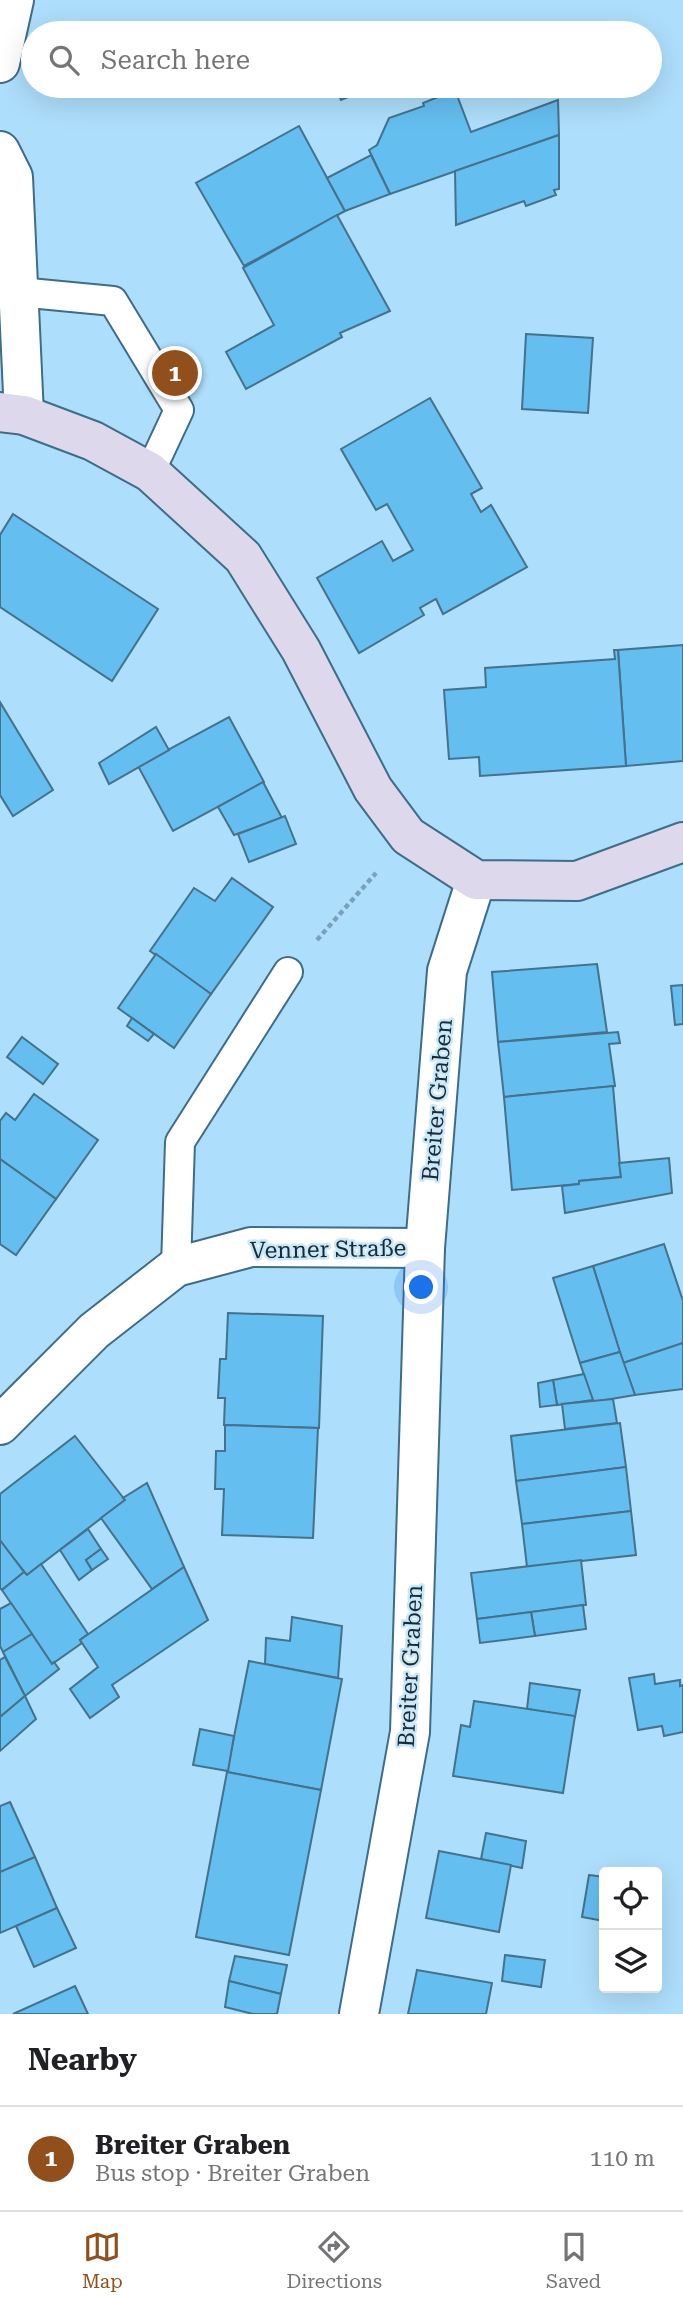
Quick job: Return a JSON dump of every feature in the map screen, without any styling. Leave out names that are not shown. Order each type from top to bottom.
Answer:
[{"type":"street","points":[[0,64],[14,0]]},
{"type":"street","points":[[0,151],[13,177],[19,292],[12,414],[93,441],[150,472],[243,557],[301,650],[373,789],[408,836],[476,880],[577,881],[683,842]]},
{"type":"street","name":"Breiter Graben","points":[[359,2014],[410,1732],[425,1248],[447,971],[476,880]]},
{"type":"street","name":"Venner Straße","points":[[0,1424],[94,1331],[176,1267],[251,1247],[425,1248]]},
{"type":"lane","points":[[19,292],[113,301],[179,410],[150,472]]},
{"type":"lane","points":[[176,1267],[180,1142],[288,972]]},
{"type":"path","points":[[288,972],[408,836]]},
{"type":"building","points":[[435,98],[458,98],[471,132],[558,100],[559,135],[390,194],[369,150],[377,145],[389,118],[424,106],[423,103]]},
{"type":"building","points":[[299,126],[345,211],[244,266],[196,183]]},
{"type":"building","points":[[559,135],[559,189],[554,190],[556,195],[526,206],[524,201],[456,225],[455,171]]},
{"type":"building","points":[[371,155],[390,194],[345,211],[327,178]]},
{"type":"building","points":[[337,215],[390,311],[340,333],[342,337],[246,389],[226,352],[274,325],[243,268]]},
{"type":"building","points":[[526,334],[593,338],[588,413],[522,409]]},
{"type":"building","points":[[430,398],[482,488],[471,494],[481,512],[491,505],[527,567],[443,614],[436,599],[420,608],[424,615],[359,653],[317,578],[382,541],[393,561],[413,550],[387,504],[376,510],[341,449]]},
{"type":"building","points":[[13,514],[158,609],[112,681],[0,607],[0,535]]},
{"type":"building","points":[[683,645],[683,761],[626,766],[618,650]]},
{"type":"building","points":[[614,650],[618,650],[626,766],[480,776],[479,757],[449,759],[444,690],[486,687],[485,668],[615,659]]},
{"type":"building","points":[[0,702],[53,790],[13,816],[0,795]]},
{"type":"building","points":[[229,717],[264,782],[173,831],[138,766]]},
{"type":"building","points":[[156,727],[169,750],[109,784],[99,763]]},
{"type":"building","points":[[263,782],[282,818],[234,835],[218,807]]},
{"type":"building","points":[[285,816],[296,844],[249,862],[238,834]]},
{"type":"building","points":[[232,878],[273,907],[211,994],[150,951],[194,888],[215,901]]},
{"type":"building","points":[[156,954],[211,994],[174,1048],[118,1008]]},
{"type":"building","points":[[597,964],[607,1032],[498,1042],[492,972]]},
{"type":"building","points":[[683,985],[683,1024],[675,1025],[671,986]]},
{"type":"building","points":[[132,1018],[154,1034],[148,1041],[127,1026]]},
{"type":"building","points":[[618,1032],[620,1043],[609,1044],[615,1086],[504,1097],[498,1042]]},
{"type":"building","points":[[22,1037],[58,1064],[43,1084],[7,1057]]},
{"type":"building","points":[[613,1086],[621,1177],[512,1190],[504,1097]]},
{"type":"building","points":[[34,1094],[98,1140],[56,1199],[0,1159],[0,1121],[6,1113],[15,1120]]},
{"type":"building","points":[[669,1158],[672,1193],[565,1213],[562,1186],[579,1184],[579,1181],[621,1177],[619,1163]]},
{"type":"building","points":[[0,1159],[56,1199],[16,1255],[0,1244]]},
{"type":"building","points":[[664,1244],[683,1301],[683,1343],[623,1363],[593,1266]]},
{"type":"building","points":[[593,1266],[620,1352],[580,1363],[553,1278]]},
{"type":"building","points":[[228,1313],[323,1316],[319,1428],[224,1425],[225,1398],[218,1398],[220,1359],[226,1359]]},
{"type":"building","points":[[683,1343],[683,1389],[635,1395],[623,1363]]},
{"type":"building","points":[[620,1352],[635,1395],[593,1402],[580,1363]]},
{"type":"building","points":[[584,1374],[593,1400],[557,1405],[553,1380]]},
{"type":"building","points":[[553,1380],[557,1405],[540,1407],[538,1383]]},
{"type":"building","points":[[613,1399],[617,1423],[565,1429],[562,1404]]},
{"type":"building","points":[[620,1423],[626,1467],[516,1481],[511,1436]]},
{"type":"building","points":[[225,1425],[318,1428],[313,1538],[222,1535],[224,1489],[215,1489],[216,1451],[225,1451]]},
{"type":"building","points":[[75,1436],[125,1500],[27,1575],[0,1541],[0,1494]]},
{"type":"building","points":[[626,1467],[631,1511],[522,1524],[516,1481]]},
{"type":"building","points":[[147,1483],[184,1567],[152,1589],[101,1518],[125,1500],[123,1498]]},
{"type":"building","points":[[631,1511],[636,1555],[527,1567],[522,1524]]},
{"type":"building","points":[[88,1529],[101,1549],[86,1560],[92,1570],[79,1580],[60,1550]]},
{"type":"building","points":[[0,1540],[24,1572],[2,1590],[0,1588]]},
{"type":"building","points":[[101,1549],[108,1559],[92,1570],[86,1560]]},
{"type":"building","points":[[581,1560],[586,1605],[477,1619],[471,1573]]},
{"type":"building","points":[[41,1564],[88,1634],[80,1640],[82,1643],[52,1664],[2,1590],[24,1572],[27,1575]]},
{"type":"building","points":[[184,1567],[208,1620],[112,1685],[119,1697],[90,1718],[70,1689],[98,1667],[80,1640]]},
{"type":"building","points":[[11,1603],[32,1634],[3,1652],[0,1646],[0,1609]]},
{"type":"building","points":[[583,1605],[586,1629],[535,1636],[531,1612]]},
{"type":"building","points":[[531,1612],[535,1636],[480,1643],[477,1619]]},
{"type":"building","points":[[292,1617],[342,1626],[338,1678],[265,1664],[266,1638],[290,1641]]},
{"type":"building","points":[[32,1634],[52,1664],[54,1662],[59,1669],[25,1696],[3,1652]]},
{"type":"building","points":[[5,1657],[25,1696],[0,1717],[0,1660]]},
{"type":"building","points":[[249,1661],[342,1679],[321,1790],[227,1772]]},
{"type":"building","points":[[654,1674],[655,1684],[680,1680],[680,1686],[683,1685],[683,1732],[664,1736],[662,1726],[638,1730],[629,1678]]},
{"type":"building","points":[[530,1683],[580,1690],[575,1717],[527,1709]]},
{"type":"building","points":[[25,1696],[36,1719],[0,1751],[0,1717]]},
{"type":"building","points":[[474,1701],[575,1716],[563,1793],[453,1776],[461,1725],[470,1727]]},
{"type":"building","points":[[200,1729],[234,1736],[228,1771],[193,1765]]},
{"type":"building","points":[[227,1772],[321,1790],[289,1955],[196,1937]]},
{"type":"building","points":[[10,1802],[35,1857],[0,1872],[0,1806]]},
{"type":"building","points":[[486,1833],[526,1841],[522,1868],[481,1859]]},
{"type":"building","points":[[439,1851],[511,1865],[499,1932],[426,1918]]},
{"type":"building","points":[[35,1857],[57,1908],[0,1933],[0,1872]]},
{"type":"building","points":[[589,1875],[599,1876],[599,1920],[582,1917]]},
{"type":"building","points":[[57,1908],[76,1948],[34,1967],[16,1926]]},
{"type":"building","points":[[505,1955],[545,1960],[541,1987],[502,1981]]},
{"type":"building","points":[[235,1956],[287,1965],[281,1994],[229,1981]]},
{"type":"building","points":[[417,1970],[492,1983],[486,2014],[408,2014]]},
{"type":"building","points":[[229,1981],[281,1994],[277,2014],[253,2014],[225,2007]]},
{"type":"building","points":[[75,1986],[88,2014],[13,2014]]},
{"type":"place","name":"Breiter Graben","points":[[175,373]]}]
